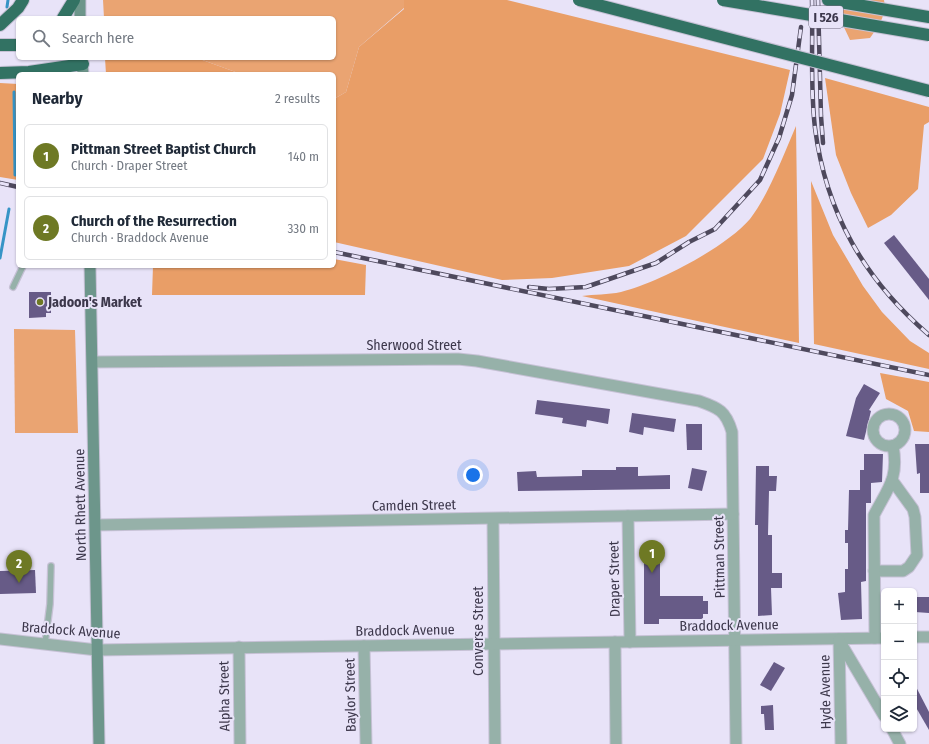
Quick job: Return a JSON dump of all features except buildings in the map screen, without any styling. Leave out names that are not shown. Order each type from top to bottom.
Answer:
[{"type":"highway","points":[[0,25],[18,8],[23,0]]},
{"type":"highway","points":[[64,16],[74,0]]},
{"type":"highway","points":[[579,0],[929,91]]},
{"type":"highway","name":"I 526","points":[[723,0],[929,34]]},
{"type":"highway","name":"I 526","points":[[828,0],[929,17]]},
{"type":"highway","points":[[0,46],[16,45]]},
{"type":"highway","points":[[40,72],[83,65]]},
{"type":"highway","points":[[0,73],[16,73]]},
{"type":"main road","points":[[80,0],[80,16]]},
{"type":"main road","name":"North Rhett Avenue","points":[[90,268],[99,744]]},
{"type":"street","name":"Sherwood Street","points":[[93,362],[471,360],[699,401],[716,407],[728,417]]},
{"type":"street","name":"Pittman Street","points":[[728,417],[732,432],[736,744]]},
{"type":"street","points":[[880,638],[874,572],[874,515],[892,480],[896,463],[893,446]]},
{"type":"street","points":[[874,572],[902,571],[909,567],[917,555],[915,517],[913,509],[892,480]]},
{"type":"street","name":"Camden Street","points":[[96,525],[733,514]]},
{"type":"street","name":"Draper Street","points":[[628,516],[630,642]]},
{"type":"street","name":"Converse Street","points":[[493,519],[495,744]]},
{"type":"street","points":[[917,637],[929,637]]},
{"type":"street","name":"Braddock Avenue","points":[[0,639],[97,650],[880,638]]},
{"type":"street","points":[[839,639],[881,711]]},
{"type":"street","name":"Hyde Avenue","points":[[839,639],[840,744]]},
{"type":"street","points":[[615,642],[616,744]]},
{"type":"street","name":"Baylor Street","points":[[364,646],[366,744]]},
{"type":"street","name":"Alpha Street","points":[[239,647],[240,744]]},
{"type":"street","points":[[894,732],[900,744]]},
{"type":"lane","points":[[13,287],[22,268]]},
{"type":"lane","points":[[45,644],[50,604],[50,566]]},
{"type":"shaded area","points":[[103,0],[404,0],[404,8],[359,47],[346,92],[336,98],[336,72],[236,72],[202,60],[336,60],[336,16],[104,16]]},
{"type":"shaded area","points":[[404,0],[507,0],[790,70],[780,114],[763,159],[686,236],[629,266],[552,278],[502,280],[336,242],[336,98],[346,92],[359,47],[404,9]]},
{"type":"shaded area","points":[[842,0],[884,0],[885,5],[883,16],[870,38],[850,40],[842,23]]},
{"type":"shaded area","points":[[105,60],[202,60],[236,72],[106,72]]},
{"type":"shaded area","points":[[825,78],[929,107],[929,122],[924,125],[918,189],[891,215],[868,228],[851,193],[836,155]]},
{"type":"shaded area","points":[[0,83],[16,84],[16,180],[0,177]]},
{"type":"shaded area","points":[[796,126],[799,343],[582,296],[621,292],[653,281],[690,263],[739,230],[757,210]]},
{"type":"shaded area","points":[[811,181],[833,235],[863,286],[882,312],[910,341],[929,353],[929,369],[814,344]]},
{"type":"shaded area","points":[[336,259],[366,265],[365,295],[152,295],[153,268],[336,268]]},
{"type":"shaded area","points":[[14,329],[75,330],[78,433],[15,433]]},
{"type":"shaded area","points":[[880,373],[929,382],[929,432],[914,431],[908,411],[886,399]]},
{"type":"waterway","points":[[7,7],[8,0]]},
{"type":"waterway","points":[[14,92],[15,175]]},
{"type":"waterway","points":[[0,258],[9,209]]},
{"type":"railway","points":[[812,0],[813,112],[820,159],[828,188],[839,216],[867,267],[885,291],[906,314],[929,335]]},
{"type":"railway","points":[[818,0],[823,143]]},
{"type":"railway","points":[[529,287],[549,289],[586,287],[656,263],[689,242],[715,229],[760,180],[779,138],[792,95],[801,27]]},
{"type":"railway","points":[[0,183],[16,187]]},
{"type":"railway","points":[[336,252],[929,375]]},
{"type":"place","name":"Jadoon's Market","points":[[40,302]]},
{"type":"place","name":"Pittman Street Baptist Church","points":[[652,573]]},
{"type":"place","name":"Church of the Resurrection","points":[[19,583]]}]
